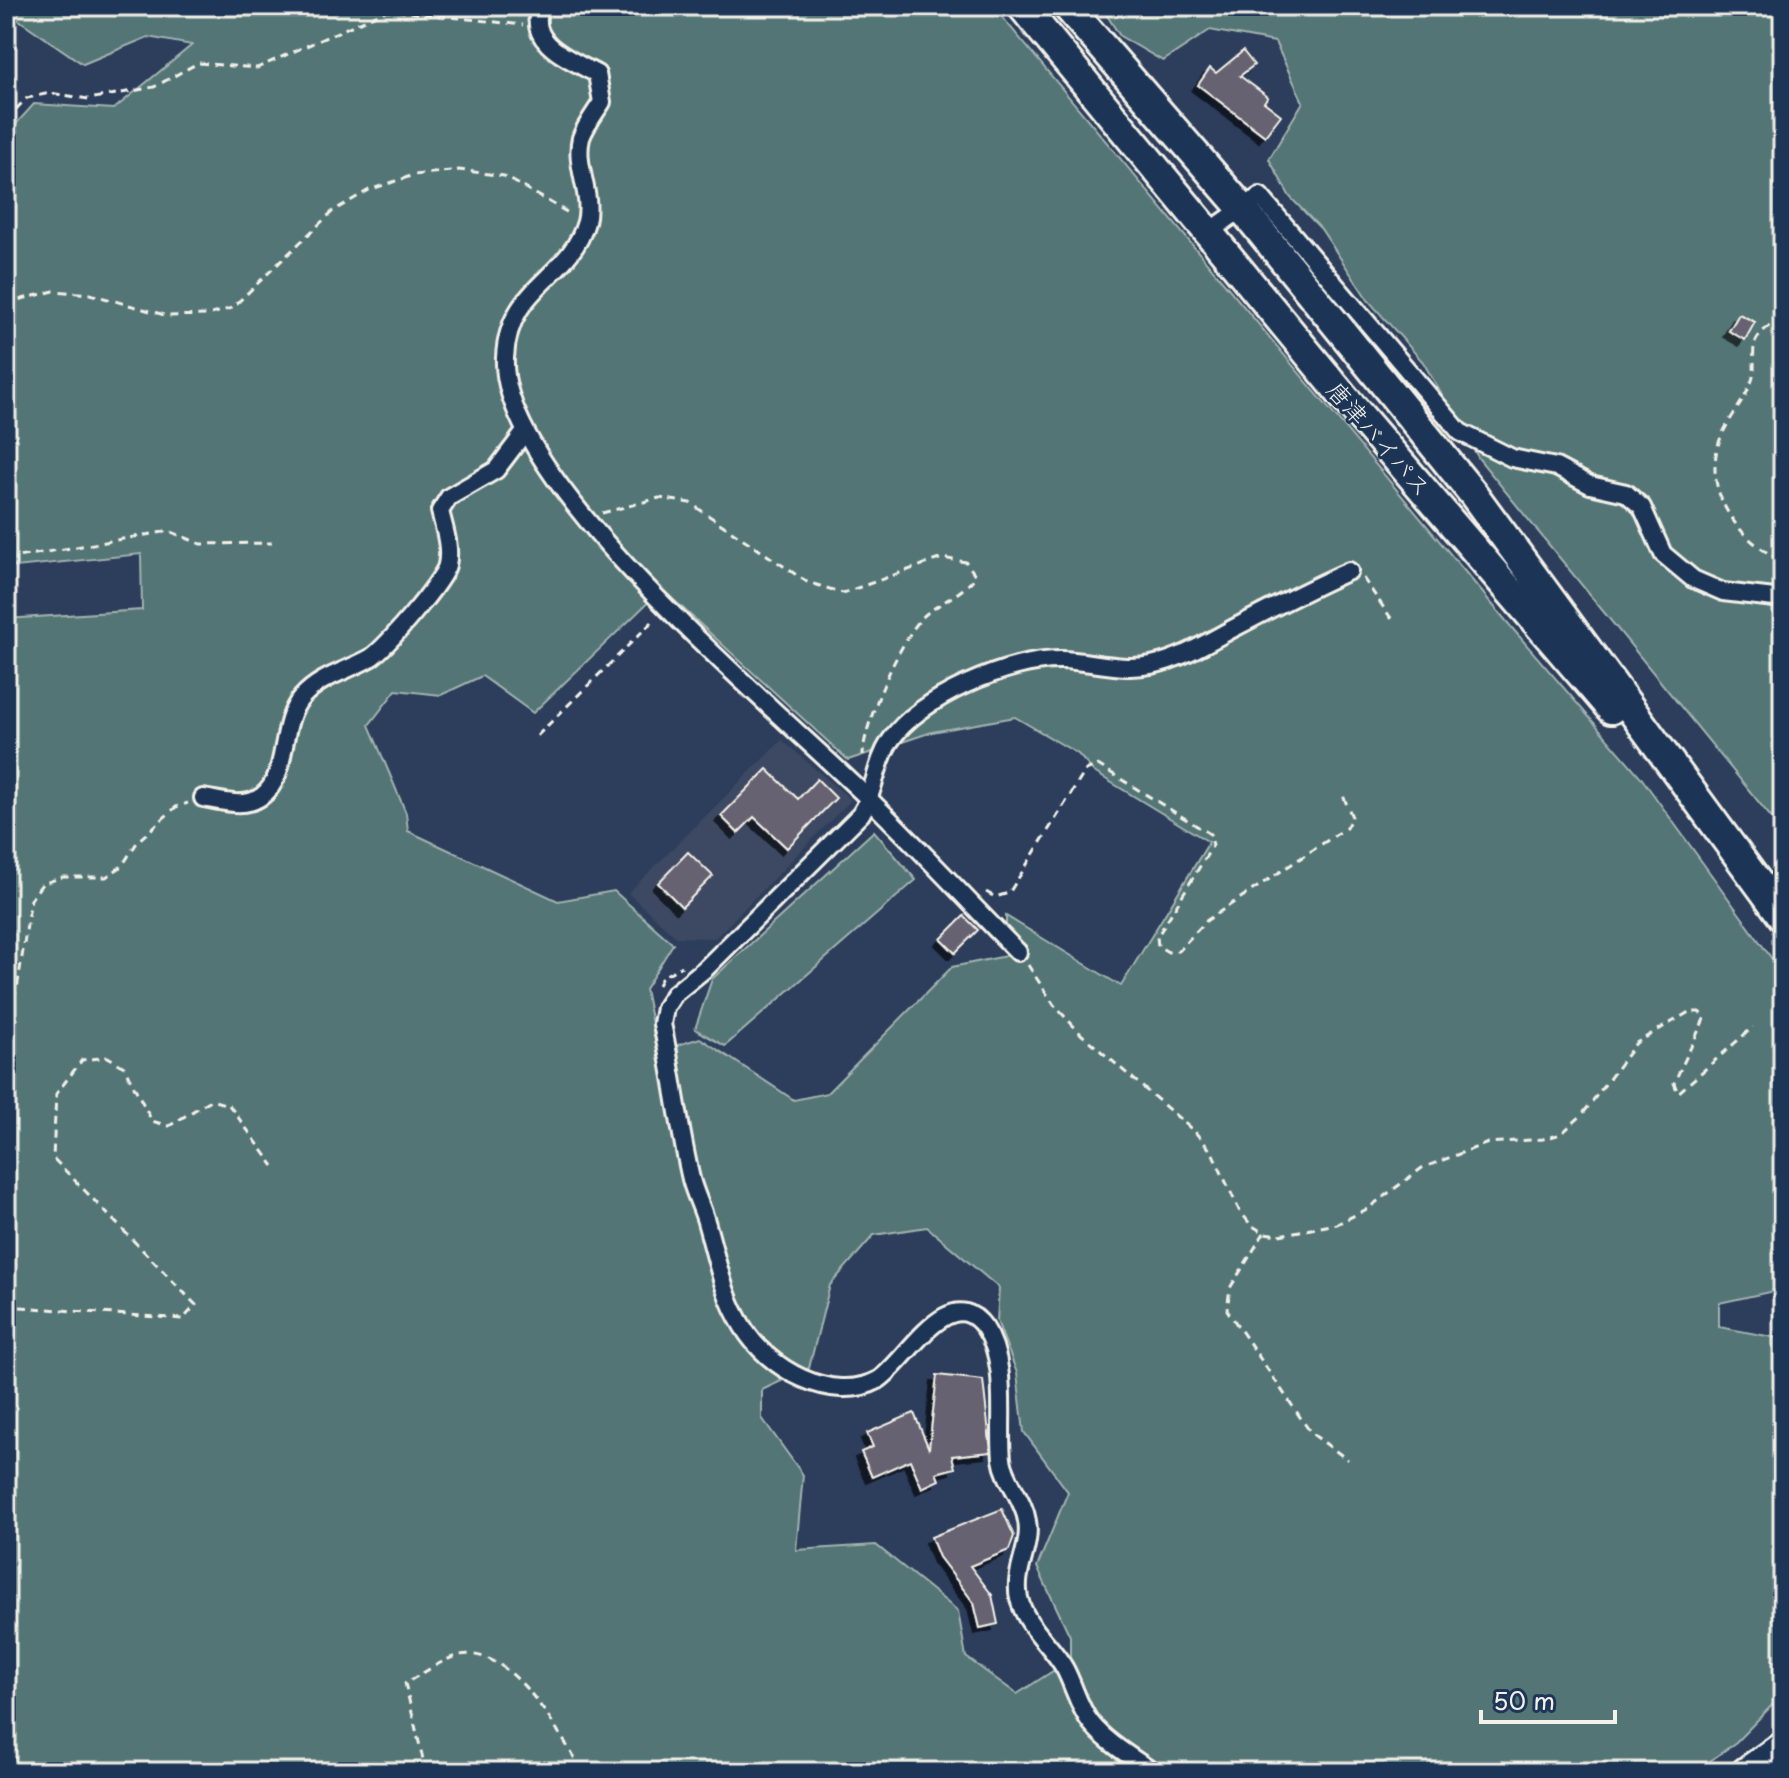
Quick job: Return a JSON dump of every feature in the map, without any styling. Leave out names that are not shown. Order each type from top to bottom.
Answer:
[{"type":"highway","name":"唐津バイパス","points":[[1022,6],[1343,396],[1745,864]]},
{"type":"highway","name":"唐津バイパス","points":[[1067,6],[1241,207],[1474,495],[1783,917]]},
{"type":"highway","points":[[1746,1772],[1783,1746]]},
{"type":"highway","points":[[1765,1772],[1783,1746]]},
{"type":"street","points":[[541,6],[536,26],[541,39],[597,74],[602,87],[602,102],[582,136],[579,152],[588,202],[586,223],[564,257],[529,292],[508,330],[504,360],[510,400],[524,433],[585,518],[668,607],[870,800],[1018,952]]},
{"type":"street","points":[[1209,232],[1260,196],[1460,432],[1512,458],[1556,467],[1590,485],[1626,493],[1642,507],[1663,554],[1693,579],[1723,592],[1783,599]]},
{"type":"street","points":[[203,798],[246,804],[260,798],[273,785],[288,722],[301,698],[324,679],[387,646],[447,568],[448,549],[440,511],[449,497],[496,470],[524,433]]},
{"type":"street","points":[[1153,1772],[1088,1720],[1064,1666],[1037,1632],[1019,1601],[1017,1580],[1027,1542],[1028,1522],[1002,1463],[1001,1389],[992,1342],[984,1327],[971,1316],[957,1313],[940,1317],[892,1369],[875,1381],[851,1387],[811,1382],[787,1372],[744,1330],[726,1296],[706,1220],[691,1180],[662,1024],[665,1008],[674,994],[706,968],[861,814],[870,800],[872,781],[888,744],[907,719],[922,708],[1007,668],[1059,660],[1126,667],[1177,658],[1349,571]]},
{"type":"path","points":[[6,119],[27,98],[39,95],[50,93],[89,99],[154,87],[198,63],[257,68],[387,10],[536,26]]},
{"type":"path","points":[[6,303],[54,291],[90,294],[168,316],[220,312],[232,308],[333,211],[369,190],[414,175],[459,170],[504,176],[586,223]]},
{"type":"path","points":[[1783,325],[1772,324],[1761,331],[1751,349],[1752,382],[1719,440],[1714,474],[1726,511],[1740,533],[1765,553],[1783,561]]},
{"type":"path","points":[[585,518],[659,498],[690,503],[807,582],[843,593],[942,558],[966,562],[976,576],[964,591],[925,615],[898,650],[862,753],[872,781]]},
{"type":"path","points":[[6,559],[169,531],[201,544],[272,543]]},
{"type":"path","points":[[1349,571],[1365,579],[1393,621]]},
{"type":"path","points":[[537,736],[668,607]]},
{"type":"path","points":[[983,891],[995,897],[1009,893],[1086,770],[1098,765],[1210,834],[1213,845],[1157,937],[1158,946],[1168,952],[1178,951],[1206,921],[1346,828],[1352,817],[1342,793]]},
{"type":"path","points":[[6,1011],[17,989],[31,899],[42,884],[63,877],[106,877],[122,866],[138,841],[176,807],[203,798]]},
{"type":"path","points":[[1018,952],[1054,1005],[1081,1034],[1195,1132],[1212,1152],[1239,1210],[1251,1225],[1264,1233],[1279,1235],[1337,1224],[1367,1209],[1422,1168],[1488,1143],[1543,1139],[1561,1134],[1582,1115],[1636,1043],[1689,1012],[1699,1012],[1705,1017],[1674,1083],[1678,1093],[1753,1027]]},
{"type":"path","points":[[6,1306],[183,1319],[196,1305],[53,1158],[56,1094],[82,1060],[108,1057],[124,1067],[152,1121],[169,1126],[211,1100],[229,1105],[274,1166]]},
{"type":"path","points":[[1264,1233],[1230,1288],[1227,1310],[1311,1433],[1348,1460]]},
{"type":"path","points":[[426,1772],[405,1683],[461,1655],[501,1663],[543,1707],[583,1772]]},
{"type":"shaded area","points":[[782,740],[851,800],[715,938],[676,937],[628,893]]},
{"type":"green space","points":[[6,6],[993,6],[1512,628],[1640,776],[1772,959],[1783,985],[1783,1289],[1719,1303],[1719,1327],[1783,1339],[1783,1694],[1736,1742],[1695,1772],[6,1772],[6,619],[142,610],[141,554],[6,568],[6,135],[34,104],[114,109],[192,45],[148,37],[83,64],[6,11]],"holes":[[[662,589],[848,760],[932,732],[1015,717],[1078,754],[1094,772],[1209,842],[1121,986],[1006,916],[1006,956],[952,967],[827,1093],[794,1100],[700,1038],[678,1045],[683,1179],[645,989],[673,944],[614,891],[558,901],[408,831],[406,813],[369,725],[396,690],[441,695],[482,676],[533,713]],[[927,1227],[999,1288],[997,1321],[1017,1373],[1024,1432],[1068,1492],[1037,1567],[1070,1636],[1070,1660],[1017,1694],[966,1657],[958,1611],[876,1545],[796,1550],[803,1475],[762,1418],[762,1390],[809,1368],[830,1285],[874,1235]]]},
{"type":"green space","points":[[1101,6],[1783,6],[1783,832],[1479,459],[1423,362],[1368,300],[1321,229],[1290,197],[1269,159],[1303,102],[1275,42],[1210,30],[1163,61],[1120,36]]},
{"type":"green space","points":[[874,831],[916,880],[725,1046],[695,1029],[712,979]]},
{"type":"building","points":[[1243,51],[1254,65],[1240,76],[1268,97],[1264,102],[1281,115],[1265,136],[1198,85],[1210,68],[1216,73]]},
{"type":"building","points":[[1739,314],[1755,322],[1745,340],[1729,331]]},
{"type":"building","points":[[767,769],[798,799],[817,779],[836,798],[787,848],[754,817],[738,833],[721,816]]},
{"type":"building","points":[[688,852],[713,876],[682,907],[658,883]]},
{"type":"building","points":[[964,916],[978,930],[955,953],[941,939]]},
{"type":"building","points":[[937,1375],[983,1380],[991,1452],[952,1456],[955,1468],[936,1473],[939,1480],[922,1488],[910,1460],[872,1477],[861,1452],[873,1447],[867,1433],[914,1413],[929,1449]]},
{"type":"building","points":[[1002,1509],[1014,1536],[1009,1550],[970,1566],[992,1595],[998,1624],[980,1628],[974,1603],[939,1557],[931,1537]]}]
